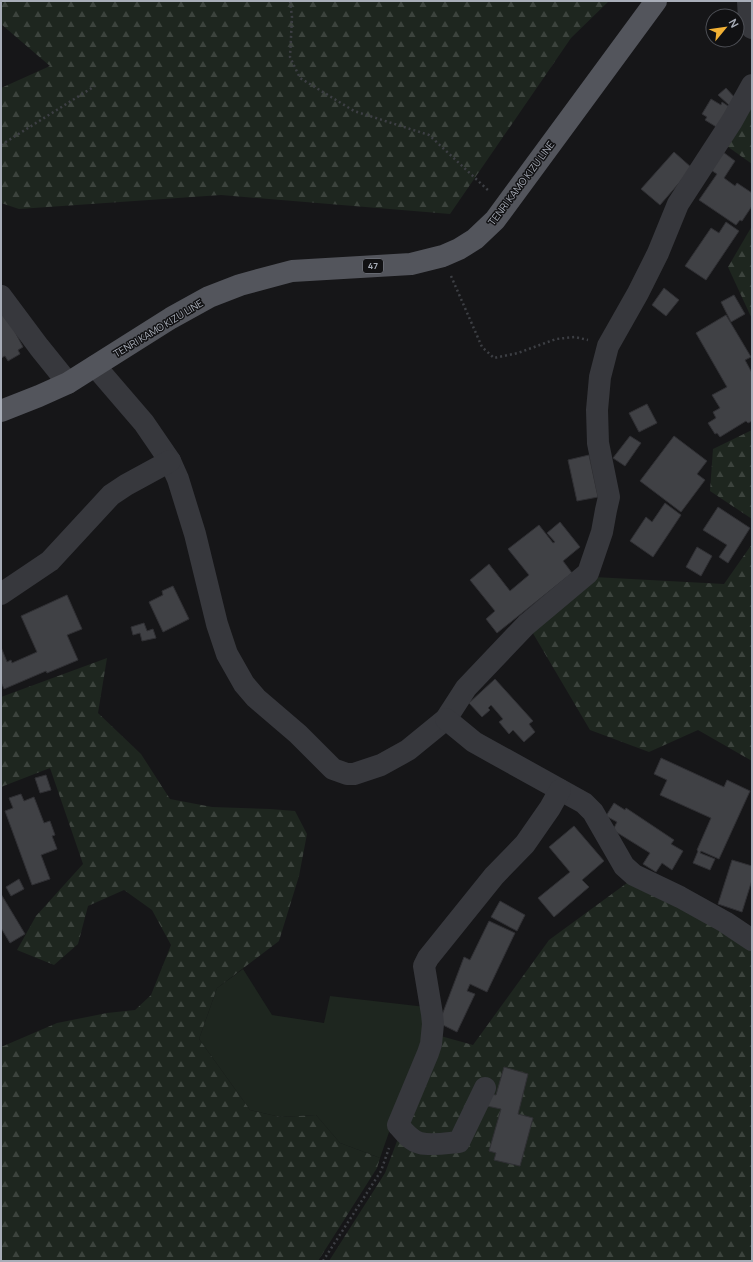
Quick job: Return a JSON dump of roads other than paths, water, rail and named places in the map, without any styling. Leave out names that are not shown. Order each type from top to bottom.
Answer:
[{"type":"main road","name":"TENRI KAMO KIZU LINE","points":[[1,411],[68,383],[171,318],[210,297],[240,285],[292,271],[411,264],[443,256],[459,249],[485,230],[505,206],[656,1]]},
{"type":"street","points":[[748,1],[749,20],[752,28]]},
{"type":"street","points":[[95,366],[144,423],[170,461],[178,479],[195,534],[216,624],[227,654],[244,684],[256,698],[298,734],[333,769],[347,774],[362,773],[393,759],[408,750],[446,719],[466,688],[526,625],[588,573],[602,532],[609,497],[598,443],[597,426],[600,377],[608,346],[638,293],[658,253],[678,204],[732,121],[752,85]]},
{"type":"street","points":[[1,296],[68,383]]},
{"type":"street","points":[[1,594],[50,561],[111,495],[126,484],[170,461]]},
{"type":"street","points":[[446,719],[474,742],[584,803],[593,812],[624,866],[634,874],[680,897],[752,940]]},
{"type":"street","points":[[485,1088],[459,1142],[438,1144],[420,1143],[408,1136],[398,1125],[431,1044],[432,1014],[424,966],[428,958],[494,876],[525,844],[550,808],[560,790]]}]
